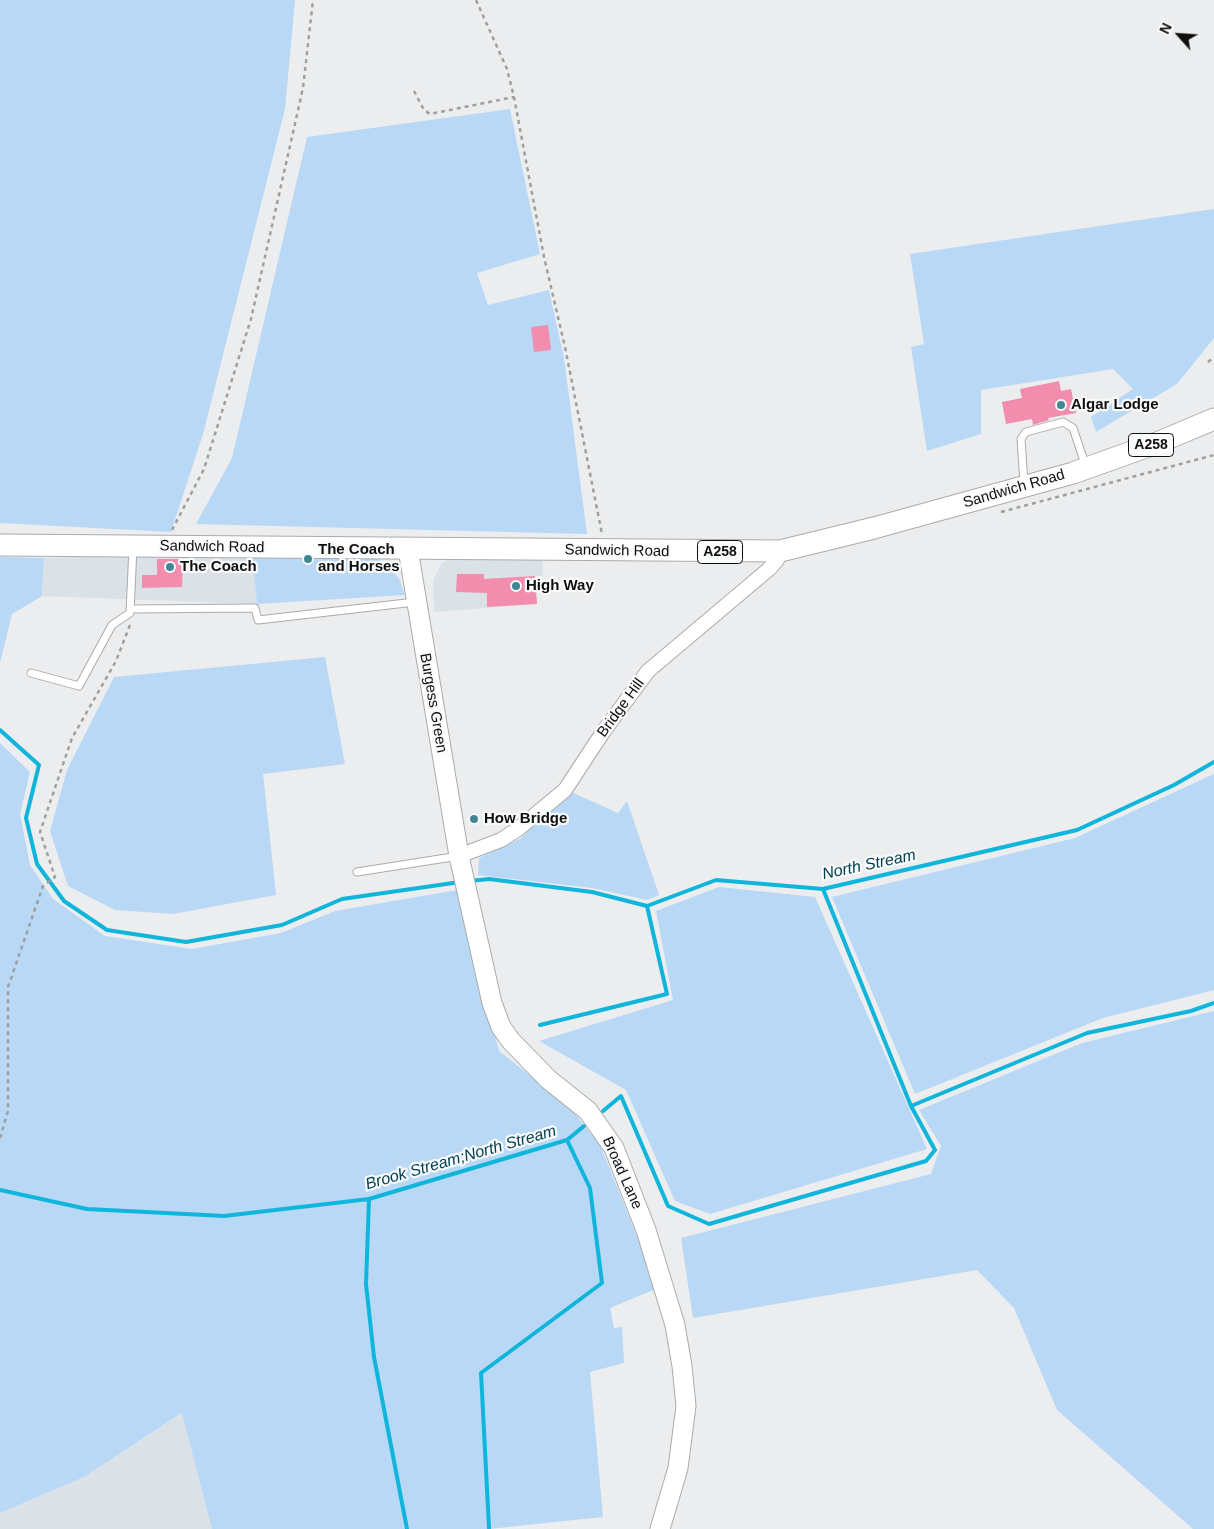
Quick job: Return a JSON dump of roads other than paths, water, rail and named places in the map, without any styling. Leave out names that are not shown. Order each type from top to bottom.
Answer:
[{"type":"main road","name":"Sandwich Road","points":[[0,545],[780,551],[874,528],[1086,468],[1214,419]]},
{"type":"street","name":"Burgess Green","points":[[408,549],[463,873]]},
{"type":"street","name":"Bridge Hill","points":[[463,873],[501,840],[518,829],[565,790],[603,732],[648,671],[769,569],[777,560],[780,551]]},
{"type":"street","name":"Broad Lane","points":[[463,873],[485,975],[501,1027],[527,1060],[588,1111],[614,1148],[664,1283],[682,1366],[686,1406],[684,1438],[678,1468],[660,1529]]},
{"type":"lane","points":[[1024,486],[1021,440],[1026,432],[1063,422],[1073,428],[1086,468]]},
{"type":"lane","points":[[130,611],[133,546]]},
{"type":"lane","points":[[31,673],[79,686],[112,625],[130,611],[255,608],[258,620],[416,602]]},
{"type":"lane","points":[[357,872],[463,873]]},
{"type":"waterway","points":[[0,730],[39,765],[26,818],[37,864],[64,901],[107,930],[186,942],[282,925],[342,899],[460,882]]},
{"type":"waterway","name":"North Stream","points":[[647,906],[716,880],[823,889],[1077,830],[1174,785],[1214,762]]},
{"type":"waterway","points":[[470,881],[489,879],[592,892],[647,906]]},
{"type":"waterway","points":[[823,889],[911,1106],[1087,1033],[1191,1011],[1214,1003]]},
{"type":"waterway","name":"North Stream","points":[[540,1025],[667,994],[647,906]]},
{"type":"waterway","points":[[603,1111],[621,1096],[668,1206],[709,1224],[926,1161],[935,1150],[911,1106]]},
{"type":"waterway","points":[[567,1140],[584,1126]]},
{"type":"waterway","name":"Brook Stream;North Stream","points":[[0,1190],[87,1209],[224,1216],[369,1199],[567,1140],[590,1188],[602,1283],[481,1373],[489,1528]]},
{"type":"waterway","points":[[369,1199],[366,1284],[374,1357],[407,1529]]},
{"type":"place","name":"Algar Lodge","points":[[1061,405]]},
{"type":"place","name":"The Coach and Horses","points":[[308,559]]},
{"type":"place","name":"The Coach","points":[[170,567]]},
{"type":"place","name":"High Way","points":[[516,586]]},
{"type":"place","name":"How Bridge","points":[[474,819]]}]
